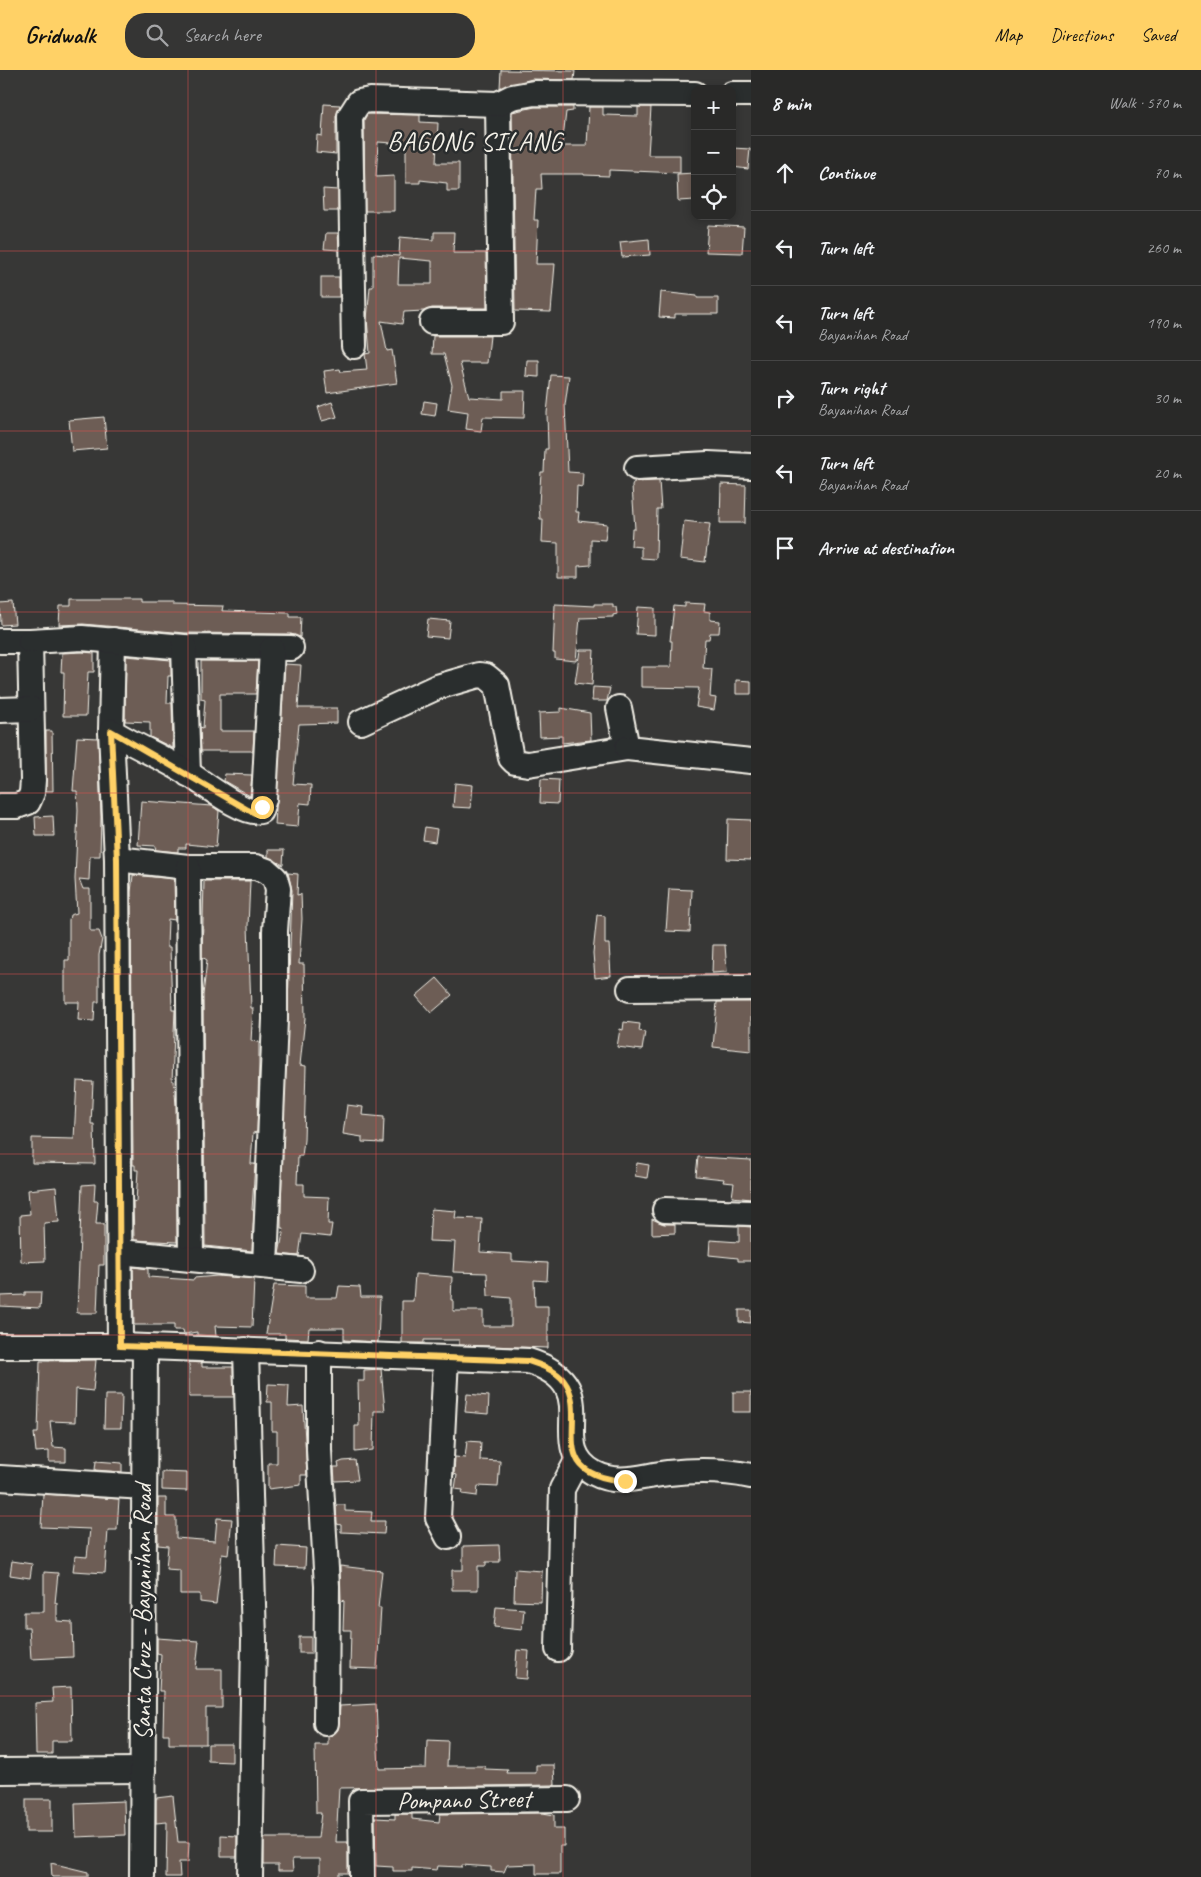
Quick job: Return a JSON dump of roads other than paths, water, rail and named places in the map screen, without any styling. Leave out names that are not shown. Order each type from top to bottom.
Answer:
[{"type":"street","points":[[354,346],[350,116],[354,107],[359,102],[370,100],[498,104],[512,97],[534,93],[691,94]]},
{"type":"street","points":[[736,94],[751,94]]},
{"type":"street","points":[[432,322],[500,322],[498,104]]},
{"type":"street","points":[[637,468],[708,464],[751,466]]},
{"type":"street","points":[[0,641],[82,638],[184,647],[281,648],[264,799],[260,811],[255,813],[248,810],[111,731]]},
{"type":"street","points":[[113,640],[111,731],[117,859],[120,1346]]},
{"type":"street","points":[[0,806],[17,806],[28,802],[32,793],[30,641]]},
{"type":"street","points":[[184,647],[188,774]]},
{"type":"street","points":[[361,722],[437,687],[479,675],[486,676],[497,685],[511,758],[515,762],[528,764],[627,748],[751,761]]},
{"type":"street","points":[[619,708],[627,748]]},
{"type":"street","points":[[0,710],[30,709]]},
{"type":"street","points":[[117,859],[188,867],[256,868],[268,871],[275,878],[278,889],[265,1266]]},
{"type":"street","points":[[188,867],[191,1259]]},
{"type":"street","points":[[630,989],[751,988]]},
{"type":"street","points":[[665,1210],[751,1213]]},
{"type":"street","points":[[120,1252],[301,1270]]},
{"type":"street","points":[[0,1346],[120,1346],[528,1361],[554,1372],[564,1380],[569,1389],[572,1446],[578,1459],[595,1474],[625,1481],[694,1472],[751,1476]]},
{"type":"street","name":"Santa Cruz - Bayanihan Road","points":[[142,1877],[145,1347]]},
{"type":"street","points":[[246,1350],[254,1640],[250,1877]]},
{"type":"street","points":[[319,1352],[319,1450],[327,1586],[326,1723]]},
{"type":"street","points":[[446,1358],[438,1518],[448,1537]]},
{"type":"street","points":[[558,1649],[562,1489],[578,1459]]},
{"type":"street","points":[[0,1478],[144,1487]]},
{"type":"street","points":[[0,1771],[143,1770]]},
{"type":"street","name":"Pompano Street","points":[[362,1877],[362,1801],[567,1799]]},
{"type":"district","name":"BAGONG SILANG","points":[[475,141]]}]
